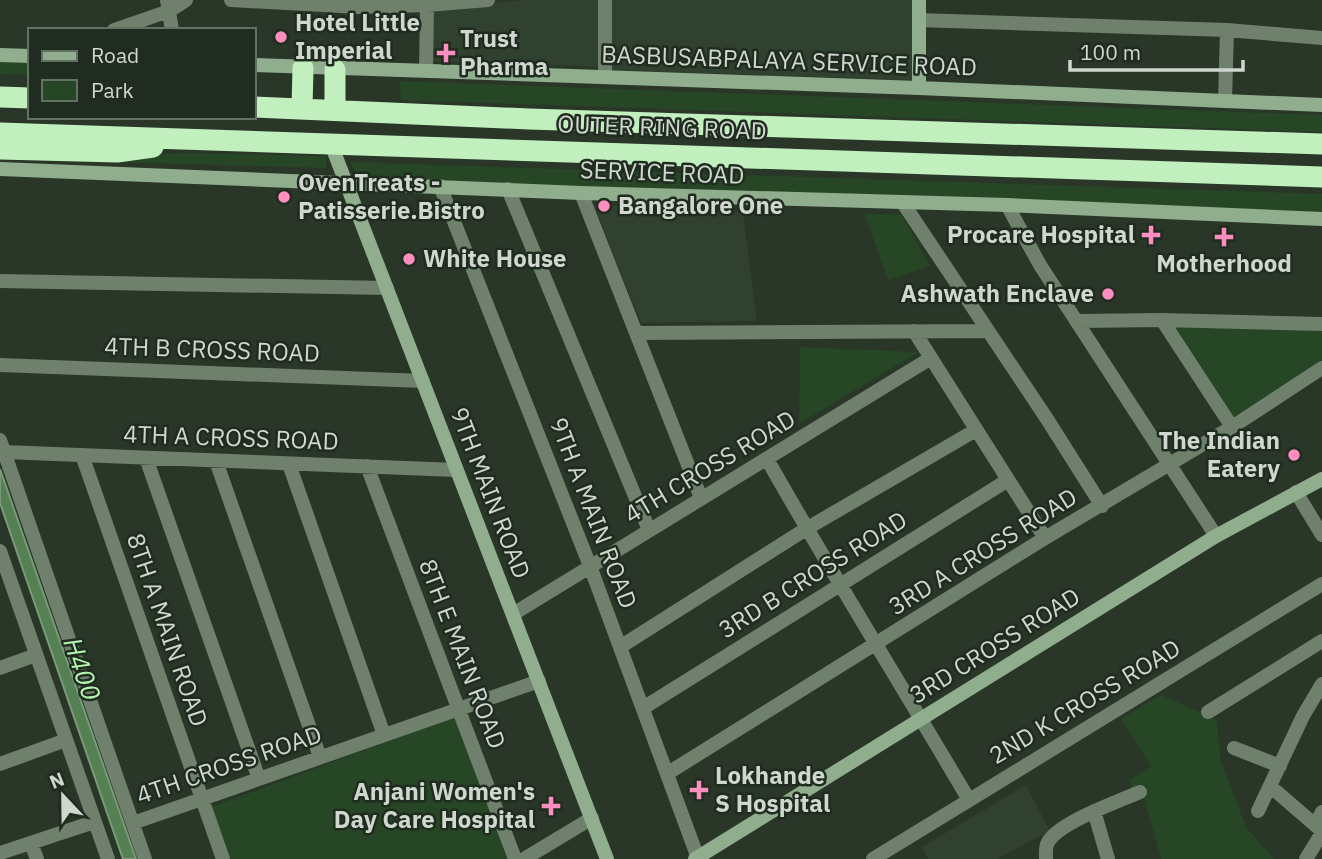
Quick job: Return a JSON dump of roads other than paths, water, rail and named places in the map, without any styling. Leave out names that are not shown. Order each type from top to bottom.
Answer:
[{"type":"highway","points":[[302,108],[303,68]]},
{"type":"highway","points":[[335,70],[335,110]]},
{"type":"highway","points":[[0,84],[28,85]]},
{"type":"highway","points":[[0,97],[28,98]]},
{"type":"highway","name":"OUTER RING ROAD","points":[[256,107],[1322,144]]},
{"type":"highway","name":"OUTER RING ROAD","points":[[0,133],[1322,177]]},
{"type":"highway","points":[[0,149],[117,152],[210,139]]},
{"type":"street","points":[[118,28],[168,5],[186,0]]},
{"type":"street","points":[[231,0],[427,5],[488,0]]},
{"type":"street","points":[[605,0],[605,77]]},
{"type":"street","points":[[919,0],[919,88]]},
{"type":"street","points":[[168,5],[172,28]]},
{"type":"street","points":[[426,70],[427,5]]},
{"type":"street","points":[[919,20],[1227,30],[1322,38]]},
{"type":"street","points":[[1225,101],[1227,30]]},
{"type":"street","points":[[0,55],[28,56]]},
{"type":"street","name":"BASBUSABPALAYA SERVICE ROAD","points":[[256,65],[1322,105]]},
{"type":"street","name":"9TH MAIN ROAD","points":[[331,144],[607,859]]},
{"type":"street","name":"SERVICE ROAD","points":[[0,169],[1322,219]]},
{"type":"street","name":"9TH A MAIN ROAD","points":[[440,186],[590,566],[697,858]]},
{"type":"street","points":[[508,190],[649,530]]},
{"type":"street","points":[[581,193],[701,498]]},
{"type":"street","points":[[903,203],[1102,506]]},
{"type":"street","points":[[1007,205],[1040,265],[1216,536]]},
{"type":"street","points":[[0,281],[387,288]]},
{"type":"street","points":[[1162,320],[1232,427]]},
{"type":"street","points":[[1078,321],[1322,324]]},
{"type":"street","points":[[914,331],[1045,538]]},
{"type":"street","points":[[637,334],[986,331]]},
{"type":"street","name":"4TH CROSS ROAD","points":[[513,614],[931,358]]},
{"type":"street","name":"4TH B CROSS ROAD","points":[[0,365],[423,381]]},
{"type":"street","name":"3RD A CROSS ROAD","points":[[668,773],[1045,538],[1232,427],[1322,368]]},
{"type":"street","points":[[620,647],[806,528],[976,430]]},
{"type":"street","points":[[2,446],[145,859]]},
{"type":"street","name":"4TH A CROSS ROAD","points":[[2,446],[82,455],[456,470]]},
{"type":"street","name":"8TH A MAIN ROAD","points":[[82,455],[223,859]]},
{"type":"street","points":[[146,458],[259,779]]},
{"type":"street","points":[[767,459],[839,585],[969,800]]},
{"type":"street","points":[[216,461],[320,757]]},
{"type":"street","points":[[289,464],[384,735]]},
{"type":"street","name":"8TH E MAIN ROAD","points":[[367,466],[515,859]]},
{"type":"street","name":"3RD B CROSS ROAD","points":[[643,708],[1008,480]]},
{"type":"street","name":"3RD CROSS ROAD","points":[[697,858],[1216,536],[1322,480]]},
{"type":"street","points":[[1296,492],[1322,535]]},
{"type":"street","points":[[0,551],[108,859]]},
{"type":"street","name":"2ND K CROSS ROAD","points":[[873,859],[1322,584]]},
{"type":"street","points":[[1208,712],[1322,641]]},
{"type":"street","points":[[0,668],[36,655]]},
{"type":"street","name":"4TH CROSS ROAD","points":[[133,823],[539,681]]},
{"type":"street","points":[[1258,811],[1303,716],[1322,684]]},
{"type":"street","points":[[0,764],[66,740]]},
{"type":"street","points":[[1234,748],[1280,765]]},
{"type":"street","points":[[1270,786],[1320,825],[1306,859]]},
{"type":"street","points":[[1046,859],[1046,846],[1050,838],[1094,811],[1140,792]]},
{"type":"street","points":[[1094,811],[1108,859]]},
{"type":"street","points":[[524,859],[592,818]]},
{"type":"street","points":[[0,853],[94,822]]},
{"type":"street","points":[[31,843],[37,859]]},
{"type":"place","name":"Hotel Little Imperial","points":[[281,37]]},
{"type":"place","name":"Trust Pharma","points":[[446,53]]},
{"type":"place","name":"OvenTreats - Patisserie.Bistro","points":[[284,197]]},
{"type":"place","name":"Bangalore One","points":[[604,206]]},
{"type":"place","name":"Procare Hospital","points":[[1151,235]]},
{"type":"place","name":"Motherhood","points":[[1224,237]]},
{"type":"place","name":"White House","points":[[409,259]]},
{"type":"place","name":"Ashwath Enclave","points":[[1108,294]]},
{"type":"place","name":"The Indian Eatery","points":[[1294,455]]},
{"type":"place","name":"Lokhande S Hospital","points":[[699,790]]},
{"type":"place","name":"Anjani Women's Day Care Hospital","points":[[551,806]]},
{"type":"water label","name":"H400","points":[[82,669]]}]
